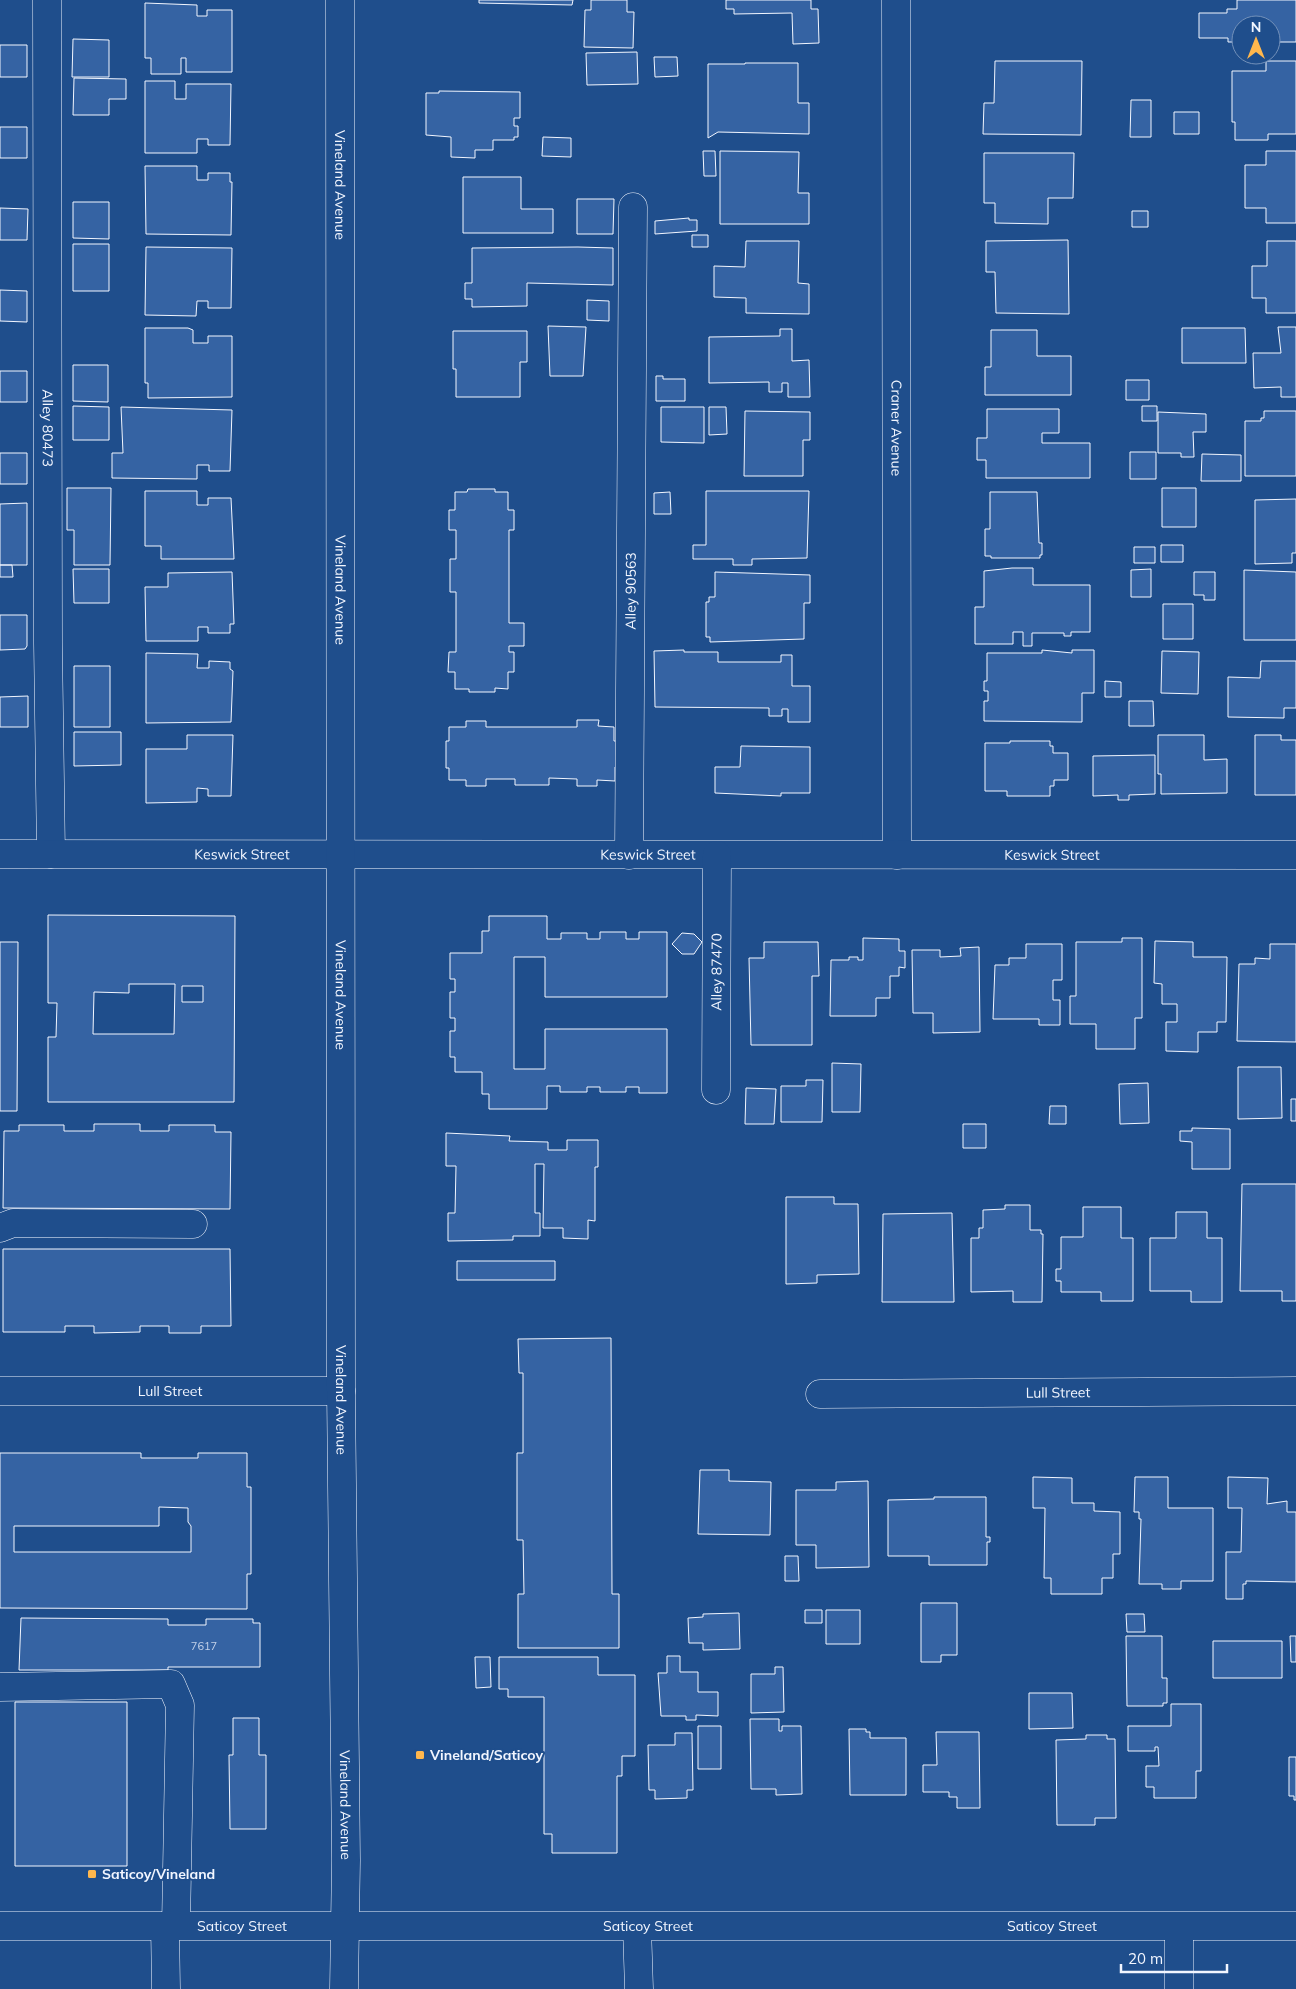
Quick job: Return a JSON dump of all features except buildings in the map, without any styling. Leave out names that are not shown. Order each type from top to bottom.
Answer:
[{"type":"main road","name":"Alley 80473","points":[[47,0],[48,643],[51,854]]},
{"type":"main road","name":"Vineland Avenue","points":[[340,0],[341,1391],[344,1989]]},
{"type":"main road","name":"Craner Avenue","points":[[896,0],[897,855]]},
{"type":"main road","name":"Alley 90563","points":[[629,855],[633,207]]},
{"type":"main road","name":"Keswick Street","points":[[0,854],[1296,855]]},
{"type":"main road","name":"Alley 87470","points":[[716,1090],[717,855]]},
{"type":"main road","points":[[0,1228],[13,1223],[193,1224]]},
{"type":"main road","name":"Lull Street","points":[[0,1391],[341,1391]]},
{"type":"main road","name":"Lull Street","points":[[820,1394],[1296,1392]]},
{"type":"main road","points":[[0,1687],[171,1684],[180,1705],[171,1926],[166,1989]]},
{"type":"main road","name":"Saticoy Street","points":[[0,1926],[1296,1926]]},
{"type":"main road","points":[[637,1926],[640,1989]]},
{"type":"main road","points":[[1178,1926],[1179,1989]]},
{"type":"place","name":"Vineland/Saticoy","points":[[420,1755]]},
{"type":"place","name":"Saticoy/Vineland","points":[[92,1874]]}]
